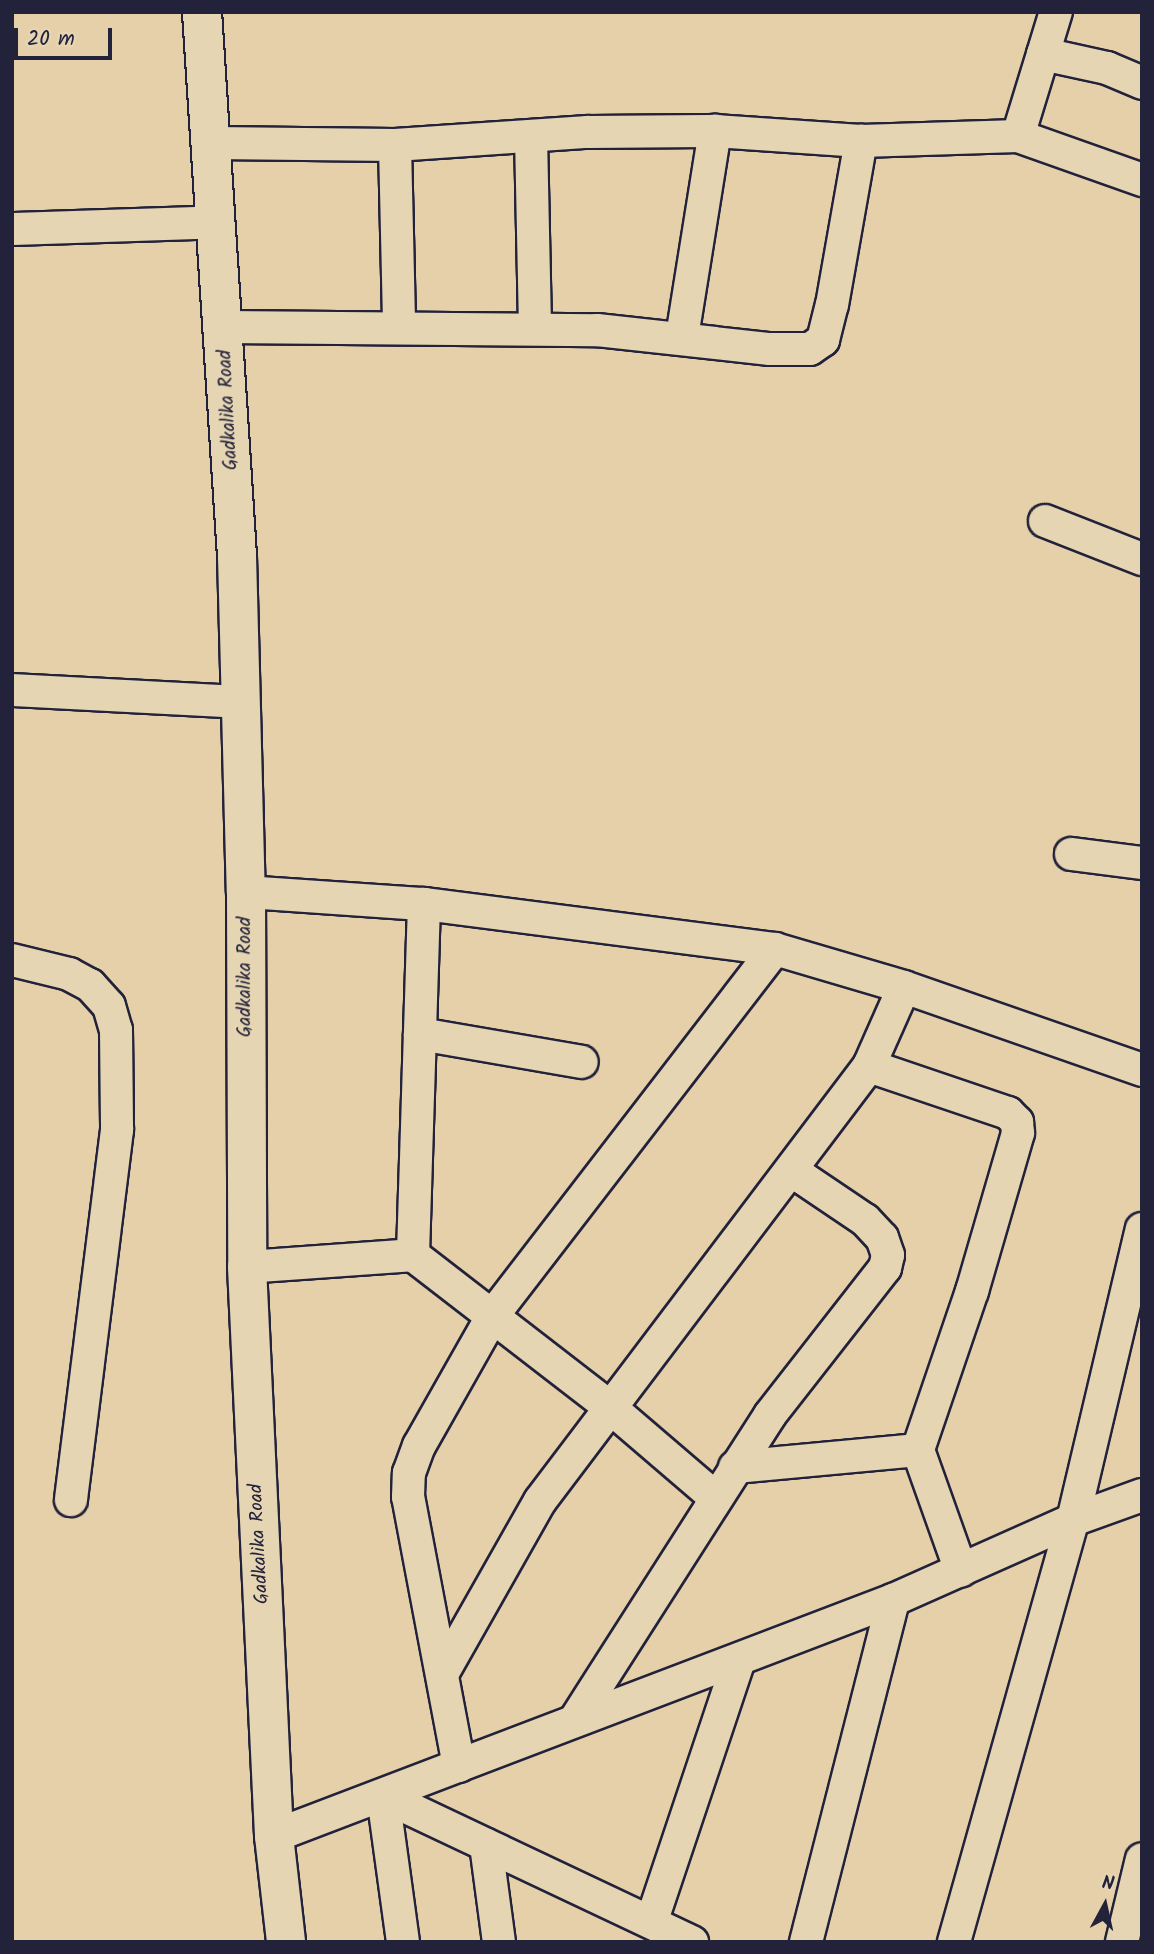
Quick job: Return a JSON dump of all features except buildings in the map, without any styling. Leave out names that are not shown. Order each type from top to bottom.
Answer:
[{"type":"street","name":"Gadkalika Road","points":[[202,12],[218,222],[242,702],[246,892],[247,1267],[274,1836],[286,1942]]},
{"type":"street","points":[[1018,136],[1056,12]]},
{"type":"street","points":[[1044,54],[1107,68],[1142,83]]},
{"type":"street","points":[[213,143],[395,145],[531,136],[715,131],[861,141],[1018,136],[1142,180]]},
{"type":"street","points":[[682,337],[715,131]]},
{"type":"street","points":[[531,136],[535,329]]},
{"type":"street","points":[[224,327],[399,326],[535,329],[682,337],[792,351],[810,349],[823,340],[861,141]]},
{"type":"street","points":[[395,145],[399,326]]},
{"type":"street","points":[[12,229],[218,222]]},
{"type":"street","points":[[1045,521],[1142,559]]},
{"type":"street","points":[[12,690],[242,702]]},
{"type":"street","points":[[1071,854],[1142,863]]},
{"type":"street","points":[[246,892],[424,904],[775,950],[904,987],[1142,1070]]},
{"type":"street","points":[[413,1255],[424,904]]},
{"type":"street","points":[[459,1766],[410,1506],[409,1473],[419,1446],[493,1315],[775,950]]},
{"type":"street","points":[[12,960],[49,968],[90,985],[109,1006],[116,1030],[117,1130],[71,1500]]},
{"type":"street","points":[[442,1674],[540,1501],[869,1066],[904,987]]},
{"type":"street","points":[[419,1034],[582,1062]]},
{"type":"street","points":[[869,1066],[1008,1113],[1017,1122],[1018,1133],[972,1291],[918,1450],[961,1571]]},
{"type":"street","points":[[575,1720],[770,1415],[885,1268],[888,1255],[882,1238],[865,1220],[791,1170]]},
{"type":"street","points":[[954,1942],[1073,1520],[1142,1229]]},
{"type":"street","points":[[247,1267],[413,1255],[612,1409],[716,1498]]},
{"type":"street","points":[[735,1467],[918,1450]]},
{"type":"street","points":[[274,1836],[893,1601],[1073,1520],[1142,1496]]},
{"type":"street","points":[[806,1942],[893,1601]]},
{"type":"street","points":[[652,1920],[739,1660]]},
{"type":"street","points":[[383,1796],[652,1920],[692,1942]]},
{"type":"street","points":[[383,1796],[403,1942]]},
{"type":"street","points":[[486,1845],[499,1942]]},
{"type":"street","points":[[1122,1942],[1142,1858]]}]
